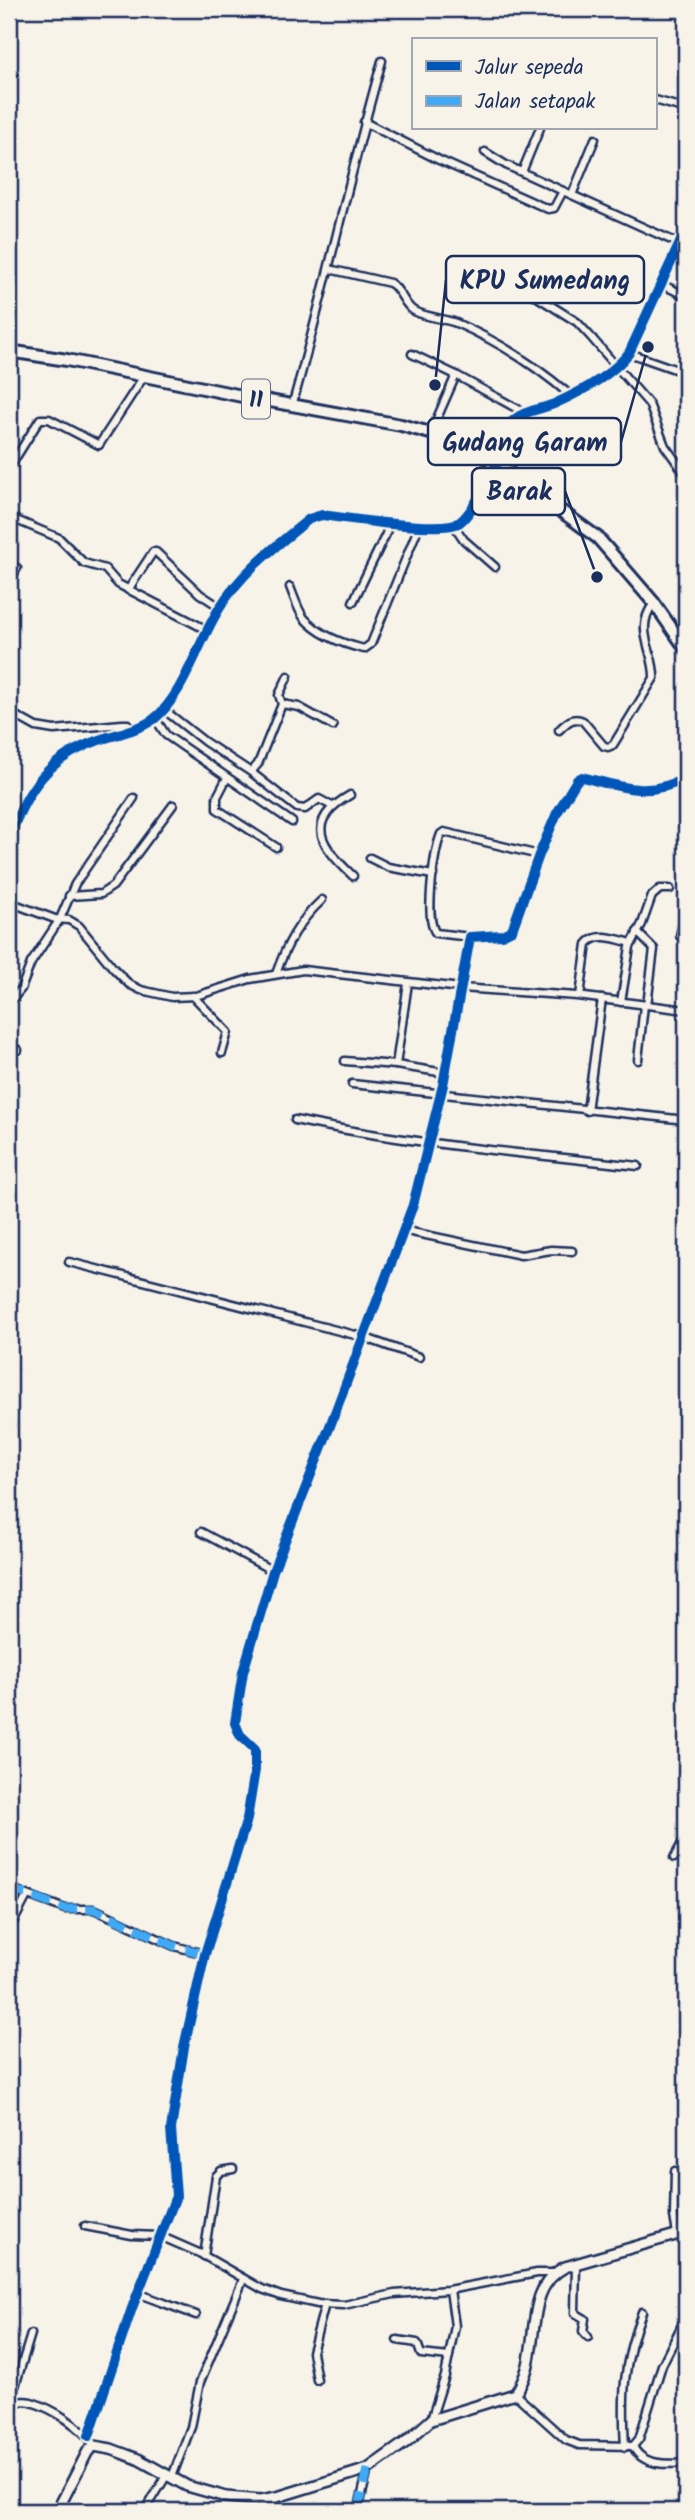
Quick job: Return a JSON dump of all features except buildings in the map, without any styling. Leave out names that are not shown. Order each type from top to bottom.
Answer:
[{"type":"highway","name":"11","points":[[9,351],[431,432],[473,448],[598,538],[654,603],[686,649]]},
{"type":"main road","points":[[57,2511],[88,2451],[94,2446],[138,2459],[187,2486],[212,2493],[261,2500],[368,2469],[431,2420],[515,2394],[529,2367],[542,2287],[552,2273],[681,2233]]},
{"type":"street","points":[[292,406],[382,61]]},
{"type":"street","points":[[656,100],[686,109]]},
{"type":"street","points":[[364,122],[487,183],[548,209],[554,208],[563,191]]},
{"type":"street","points":[[522,172],[539,130]]},
{"type":"street","points":[[572,195],[595,138]]},
{"type":"street","points":[[485,152],[522,172],[680,244]]},
{"type":"street","points":[[9,838],[27,796],[47,769],[83,747],[155,718],[174,695],[206,630],[245,573],[309,519],[321,515],[444,527],[459,522],[469,511],[497,464],[510,423],[525,413],[554,404],[618,367],[629,353],[686,230]]},
{"type":"street","points":[[329,269],[390,283],[397,287],[410,309],[428,318],[451,321],[498,344],[530,363],[570,395]]},
{"type":"street","points":[[504,276],[577,322],[649,404],[665,446],[686,475]]},
{"type":"street","points":[[661,284],[686,296]]},
{"type":"street","points":[[629,353],[686,373]]},
{"type":"street","points":[[412,355],[456,375],[525,413]]},
{"type":"street","points":[[431,432],[456,375]]},
{"type":"street","points":[[9,464],[13,462],[40,419],[49,419],[100,445],[144,376]]},
{"type":"street","points":[[9,517],[59,538],[84,563],[105,569],[118,584],[206,630]]},
{"type":"street","points":[[353,602],[386,534],[389,522]]},
{"type":"street","points":[[453,524],[464,540],[495,568]]},
{"type":"street","points":[[290,587],[303,617],[318,630],[335,640],[364,649],[370,644],[419,526]]},
{"type":"street","points":[[128,590],[153,552],[156,552],[200,594],[220,607]]},
{"type":"street","points":[[9,583],[18,568]]},
{"type":"street","points":[[559,730],[569,721],[578,719],[583,721],[604,746],[613,745],[654,678],[645,639],[645,617],[654,603]]},
{"type":"street","points":[[251,772],[258,764],[282,704],[279,695],[288,677]]},
{"type":"street","points":[[282,704],[299,707],[333,726]]},
{"type":"street","points":[[163,709],[297,807],[305,809],[319,799],[332,806]]},
{"type":"street","points":[[9,712],[36,727],[54,730],[122,724],[133,728]]},
{"type":"street","points":[[155,718],[166,734],[292,822]]},
{"type":"street","points":[[227,778],[217,797],[217,809],[276,847]]},
{"type":"street","points":[[539,855],[444,832],[438,840],[433,874],[430,917],[433,931],[470,937],[492,937],[512,930],[557,813],[580,778],[643,791],[671,786],[686,778]]},
{"type":"street","points":[[350,795],[332,806],[323,821],[324,844],[332,857],[353,876]]},
{"type":"street","points":[[9,1003],[21,989],[31,963],[60,919],[69,896],[94,855],[134,798]]},
{"type":"street","points":[[69,896],[101,894],[113,886],[173,805]]},
{"type":"street","points":[[370,858],[388,867],[433,874]]},
{"type":"street","points":[[621,1002],[631,943],[652,896],[660,889],[670,889]]},
{"type":"street","points":[[276,974],[293,934],[322,900]]},
{"type":"street","points":[[9,902],[69,920],[79,926],[129,984],[161,995],[192,996],[250,979],[303,970],[461,988],[580,996],[686,1010]]},
{"type":"street","points":[[680,936],[686,907]]},
{"type":"street","points":[[637,932],[654,949],[638,1060]]},
{"type":"street","points":[[89,2436],[137,2293],[176,2196],[171,2140],[184,2047],[205,1954],[247,1819],[256,1770],[255,1749],[240,1735],[235,1723],[243,1672],[273,1571],[413,1205],[441,1094],[470,937]]},
{"type":"street","points":[[580,996],[587,944],[590,940],[608,937],[631,943]]},
{"type":"street","points":[[396,1065],[408,983]]},
{"type":"street","points":[[192,996],[228,1032],[222,1054]]},
{"type":"street","points":[[587,1111],[602,999]]},
{"type":"street","points":[[9,1045],[19,1050]]},
{"type":"street","points":[[345,1061],[396,1065],[445,1073]]},
{"type":"street","points":[[352,1084],[686,1120]]},
{"type":"street","points":[[295,1120],[352,1132],[429,1143],[638,1166]]},
{"type":"street","points":[[402,1230],[521,1255],[551,1250],[572,1251]]},
{"type":"street","points":[[69,1262],[363,1337],[419,1357]]},
{"type":"street","points":[[201,1532],[273,1571]]},
{"type":"street","points":[[674,1858],[686,1836]]},
{"type":"street","points":[[9,1888],[65,1909],[94,1909],[174,1946],[205,1954]]},
{"type":"street","points":[[9,1930],[18,1918],[27,1896]]},
{"type":"street","points":[[204,2256],[216,2176],[220,2171],[233,2169]]},
{"type":"street","points":[[675,2171],[674,2216],[681,2233]]},
{"type":"street","points":[[85,2226],[132,2235],[160,2236],[281,2297],[325,2305],[344,2305],[394,2294],[450,2290],[537,2273],[552,2273]]},
{"type":"street","points":[[576,2264],[576,2314],[584,2319],[583,2331],[588,2337]]},
{"type":"street","points":[[145,2511],[169,2476],[191,2427],[200,2382],[243,2280]]},
{"type":"street","points":[[431,2420],[455,2326],[450,2290]]},
{"type":"street","points":[[137,2293],[196,2315]]},
{"type":"street","points":[[317,2380],[313,2352],[325,2305]]},
{"type":"street","points":[[625,2447],[622,2397],[625,2367],[642,2312]]},
{"type":"street","points":[[515,2394],[566,2440],[579,2445],[633,2446],[639,2441],[662,2365],[685,2321]]},
{"type":"street","points":[[31,2334],[9,2403],[32,2402],[57,2414],[89,2436],[94,2446]]},
{"type":"street","points":[[397,2340],[417,2343],[421,2354],[449,2357]]},
{"type":"street","points":[[633,2446],[640,2455],[659,2464],[669,2466],[686,2457]]},
{"type":"street","points":[[680,2462],[684,2464],[686,2471]]},
{"type":"street","points":[[358,2511],[368,2469]]},
{"type":"marked path","points":[[9,1888],[65,1909],[94,1909],[174,1946],[205,1954]]},
{"type":"marked path","points":[[358,2511],[368,2469]]},
{"type":"cycle path","points":[[9,838],[32,790],[53,766],[81,747],[148,723],[165,709],[182,682],[211,622],[228,596],[260,560],[309,519],[322,515],[415,526],[450,525],[460,522],[490,477],[511,423],[524,414],[554,404],[585,389],[613,369],[629,353],[686,230]]},
{"type":"cycle path","points":[[89,2436],[132,2308],[176,2196],[171,2129],[184,2047],[205,1954],[247,1819],[255,1770],[255,1749],[240,1735],[235,1723],[243,1672],[273,1571],[413,1205],[443,1085],[470,937],[502,935],[512,930],[557,813],[577,780],[582,777],[622,787],[647,789],[659,788],[686,778]]},
{"type":"place","name":"Gudang Garam","points":[[648,347]]},
{"type":"place","name":"KPU Sumedang","points":[[435,385]]},
{"type":"place","name":"Barak","points":[[597,577]]}]
